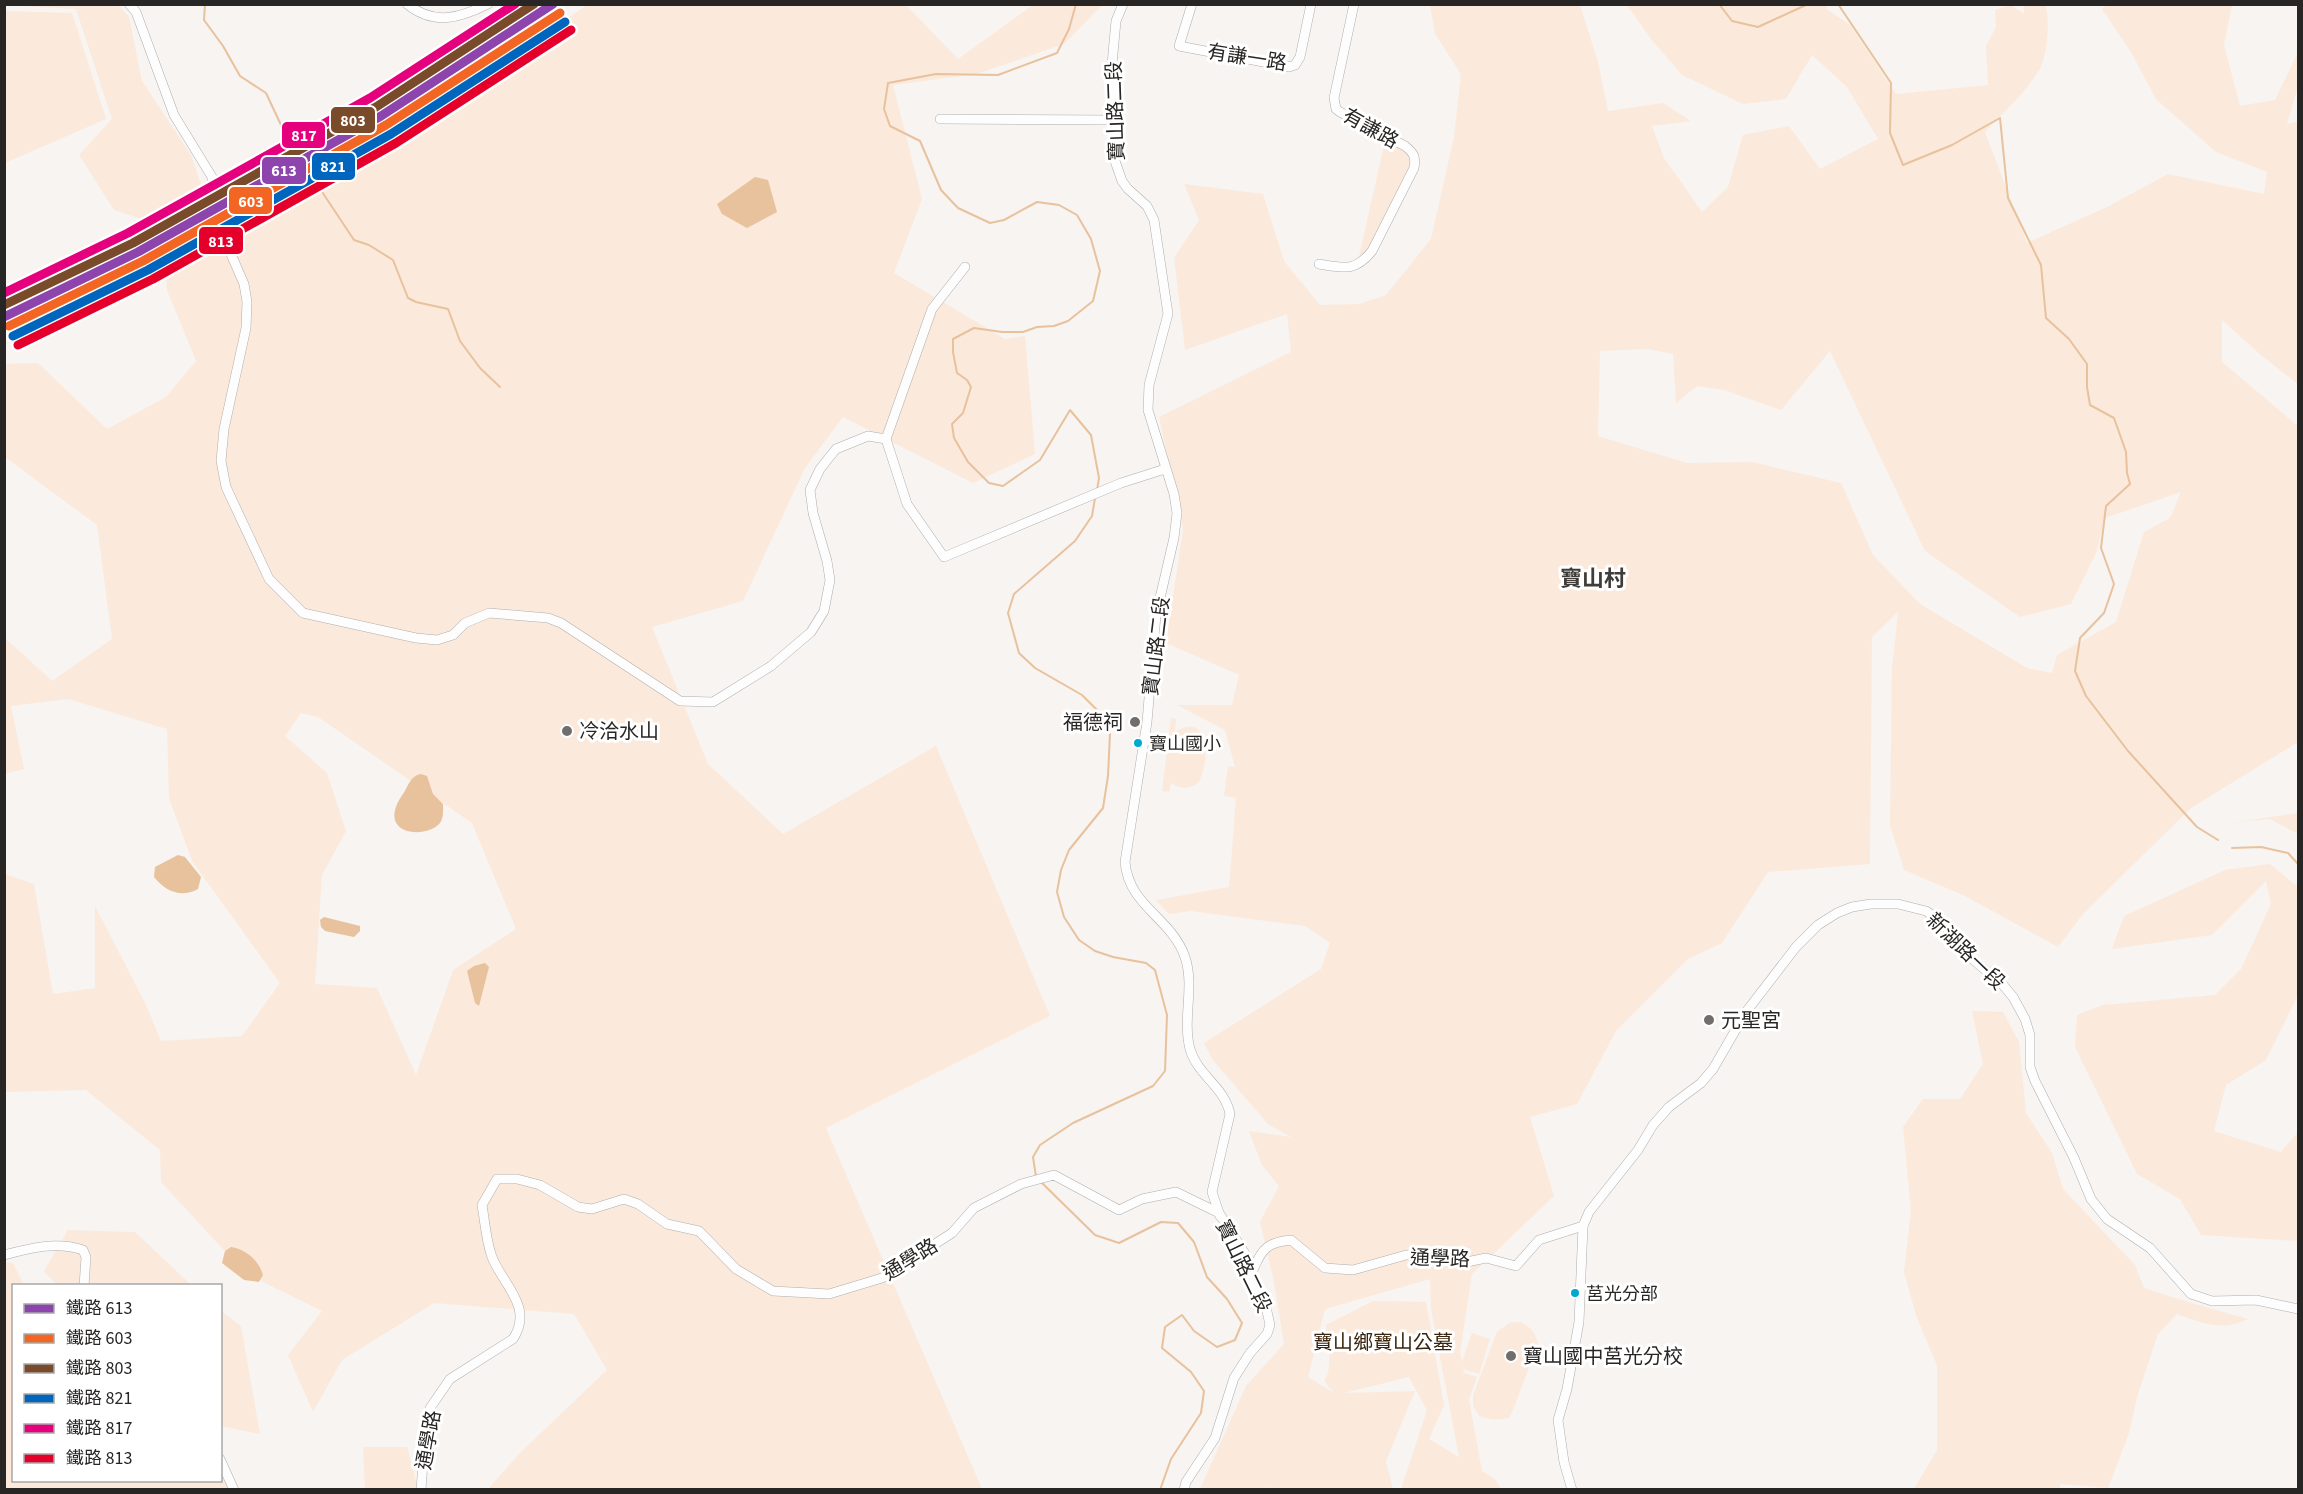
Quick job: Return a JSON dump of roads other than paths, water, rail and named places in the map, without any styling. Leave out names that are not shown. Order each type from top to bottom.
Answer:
[{"type":"street","points":[[129,4],[136,12],[174,115],[212,177],[220,229],[244,284],[246,328],[224,429],[221,460],[226,487],[269,579],[303,613],[416,638],[437,640],[453,635],[465,623],[489,613],[548,618],[561,623],[680,701],[713,702],[771,666],[810,632],[824,611],[830,579],[813,513],[810,490],[820,469],[836,449],[868,436],[885,439]]},
{"type":"street","points":[[407,4],[422,14],[446,19],[465,15],[488,4]]},
{"type":"street","name":"寶山路二段","points":[[1124,4],[1116,21],[1112,48],[1113,120],[1118,172],[1128,189],[1147,206],[1154,220],[1168,314],[1149,385],[1147,403],[1150,422],[1174,494],[1177,513],[1174,538],[1156,615],[1147,722],[1127,839],[1126,878],[1132,889],[1168,928],[1185,957],[1189,990],[1187,1037],[1190,1050],[1196,1064],[1222,1093],[1230,1114],[1212,1192],[1232,1248],[1266,1307],[1270,1325],[1267,1334],[1234,1378],[1215,1437],[1186,1482],[1184,1490]]},
{"type":"street","name":"有謙一路","points":[[1192,4],[1179,46],[1289,68],[1300,57],[1311,4]]},
{"type":"street","name":"有謙路","points":[[1319,264],[1345,268],[1357,266],[1365,260],[1372,251],[1416,160],[1413,152],[1405,146],[1340,112],[1334,104],[1354,4]]},
{"type":"street","points":[[940,118],[1113,120]]},
{"type":"street","points":[[965,267],[932,309],[885,439],[907,504],[944,557],[1121,483],[1165,470]]},
{"type":"street","name":"新湖路一段","points":[[1572,1490],[1564,1462],[1558,1420],[1567,1389],[1579,1322],[1583,1226],[1589,1212],[1638,1150],[1653,1125],[1669,1107],[1701,1083],[1713,1069],[1746,1012],[1796,947],[1818,925],[1852,907],[1898,904],[1926,911],[1941,921],[1970,957],[2003,985],[2013,997],[2025,1019],[2030,1035],[2030,1067],[2035,1081],[2074,1158],[2091,1199],[2107,1219],[2150,1248],[2191,1294],[2212,1301],[2256,1300],[2298,1308]]},
{"type":"street","name":"通學路","points":[[418,1489],[424,1435],[430,1408],[450,1378],[513,1338],[519,1329],[521,1319],[514,1292],[492,1257],[482,1205],[497,1179],[517,1179],[540,1185],[578,1206],[592,1209],[624,1200],[638,1204],[667,1224],[699,1231],[736,1269],[773,1291],[829,1294],[882,1278],[951,1233],[974,1208],[1022,1184],[1054,1175],[1119,1210],[1142,1198],[1176,1192],[1219,1213],[1254,1268],[1260,1252],[1275,1242],[1291,1240],[1325,1268],[1353,1270],[1406,1255],[1432,1255],[1462,1263],[1486,1258],[1516,1266],[1539,1240],[1583,1226]]},
{"type":"street","points":[[4,1255],[48,1246],[68,1245],[83,1250],[87,1257],[84,1284]]},
{"type":"street","points":[[222,1463],[234,1490]]},
{"type":"waterway","points":[[205,4],[204,20],[223,46],[240,76],[266,93],[289,142],[354,240],[369,245],[393,260],[408,298],[448,309],[460,341],[480,368],[500,387]]},
{"type":"waterway","points":[[1076,4],[1069,29],[1057,53],[998,75],[936,74],[888,83],[884,109],[890,126],[920,141],[941,190],[958,208],[990,223],[1004,220],[1037,202],[1059,205],[1077,215],[1091,239],[1100,271],[1093,301],[1068,321],[1023,332],[974,328],[953,339],[957,373],[967,380],[971,387],[963,413],[952,424],[954,438],[968,462],[989,483],[1003,486],[1040,460],[1070,410],[1091,435],[1099,478],[1097,490]]},
{"type":"waterway","points":[[1719,4],[1732,21],[1758,27],[1812,4]]},
{"type":"waterway","points":[[1838,4],[1891,83],[1890,133],[1903,165],[1952,145],[2000,118],[2008,198],[2041,265],[2046,318],[2069,339],[2087,364],[2090,405],[2114,418],[2126,452],[2130,484],[2106,506],[2101,548],[2114,584],[2104,613],[2080,638],[2075,671],[2086,696],[2128,751],[2197,827],[2218,840]]},
{"type":"waterway","points":[[1036,1177],[1033,1157],[1040,1145],[1073,1123],[1153,1086],[1165,1071],[1167,1015],[1155,970],[1146,963],[1095,951],[1079,940],[1064,917],[1057,892],[1061,870],[1069,850],[1103,808],[1108,776],[1110,733],[1106,719],[1082,695],[1035,668],[1019,653],[1008,613],[1014,594],[1075,541],[1092,516],[1095,498]]},
{"type":"waterway","points":[[2232,848],[2261,847],[2288,853],[2298,864]]},
{"type":"waterway","points":[[1040,1181],[1095,1235],[1119,1243],[1161,1222],[1178,1223],[1194,1242],[1207,1277],[1227,1299],[1242,1323],[1235,1340],[1217,1347],[1194,1331],[1182,1315],[1165,1327],[1162,1348],[1191,1372],[1204,1391],[1201,1413],[1171,1459],[1160,1490]]},
{"type":"rail line","name":"817","points":[[4,293],[128,233],[370,98],[515,4]]},
{"type":"rail line","name":"803","points":[[4,305],[133,243],[376,107],[534,4]]},
{"type":"rail line","name":"613","points":[[4,317],[138,252],[381,116],[553,4]]},
{"type":"rail line","name":"603","points":[[9,326],[143,261],[386,125],[560,13]]},
{"type":"rail line","name":"821","points":[[13,336],[148,270],[391,134],[565,22]]},
{"type":"rail line","name":"813","points":[[18,345],[153,279],[396,143],[571,30]]},
{"type":"place","name":"福德祠","points":[[1135,722]]},
{"type":"place","name":"冷洽水山","points":[[567,731]]},
{"type":"place","name":"寶山國小","points":[[1138,743]]},
{"type":"place","name":"元聖宮","points":[[1709,1020]]},
{"type":"place","name":"莒光分部","points":[[1575,1293]]},
{"type":"place","name":"寶山國中莒光分校","points":[[1511,1356]]},
{"type":"district","name":"寶山村","points":[[1593,578]]},
{"type":"park label","name":"寶山鄉寶山公墓","points":[[1383,1342]]}]
